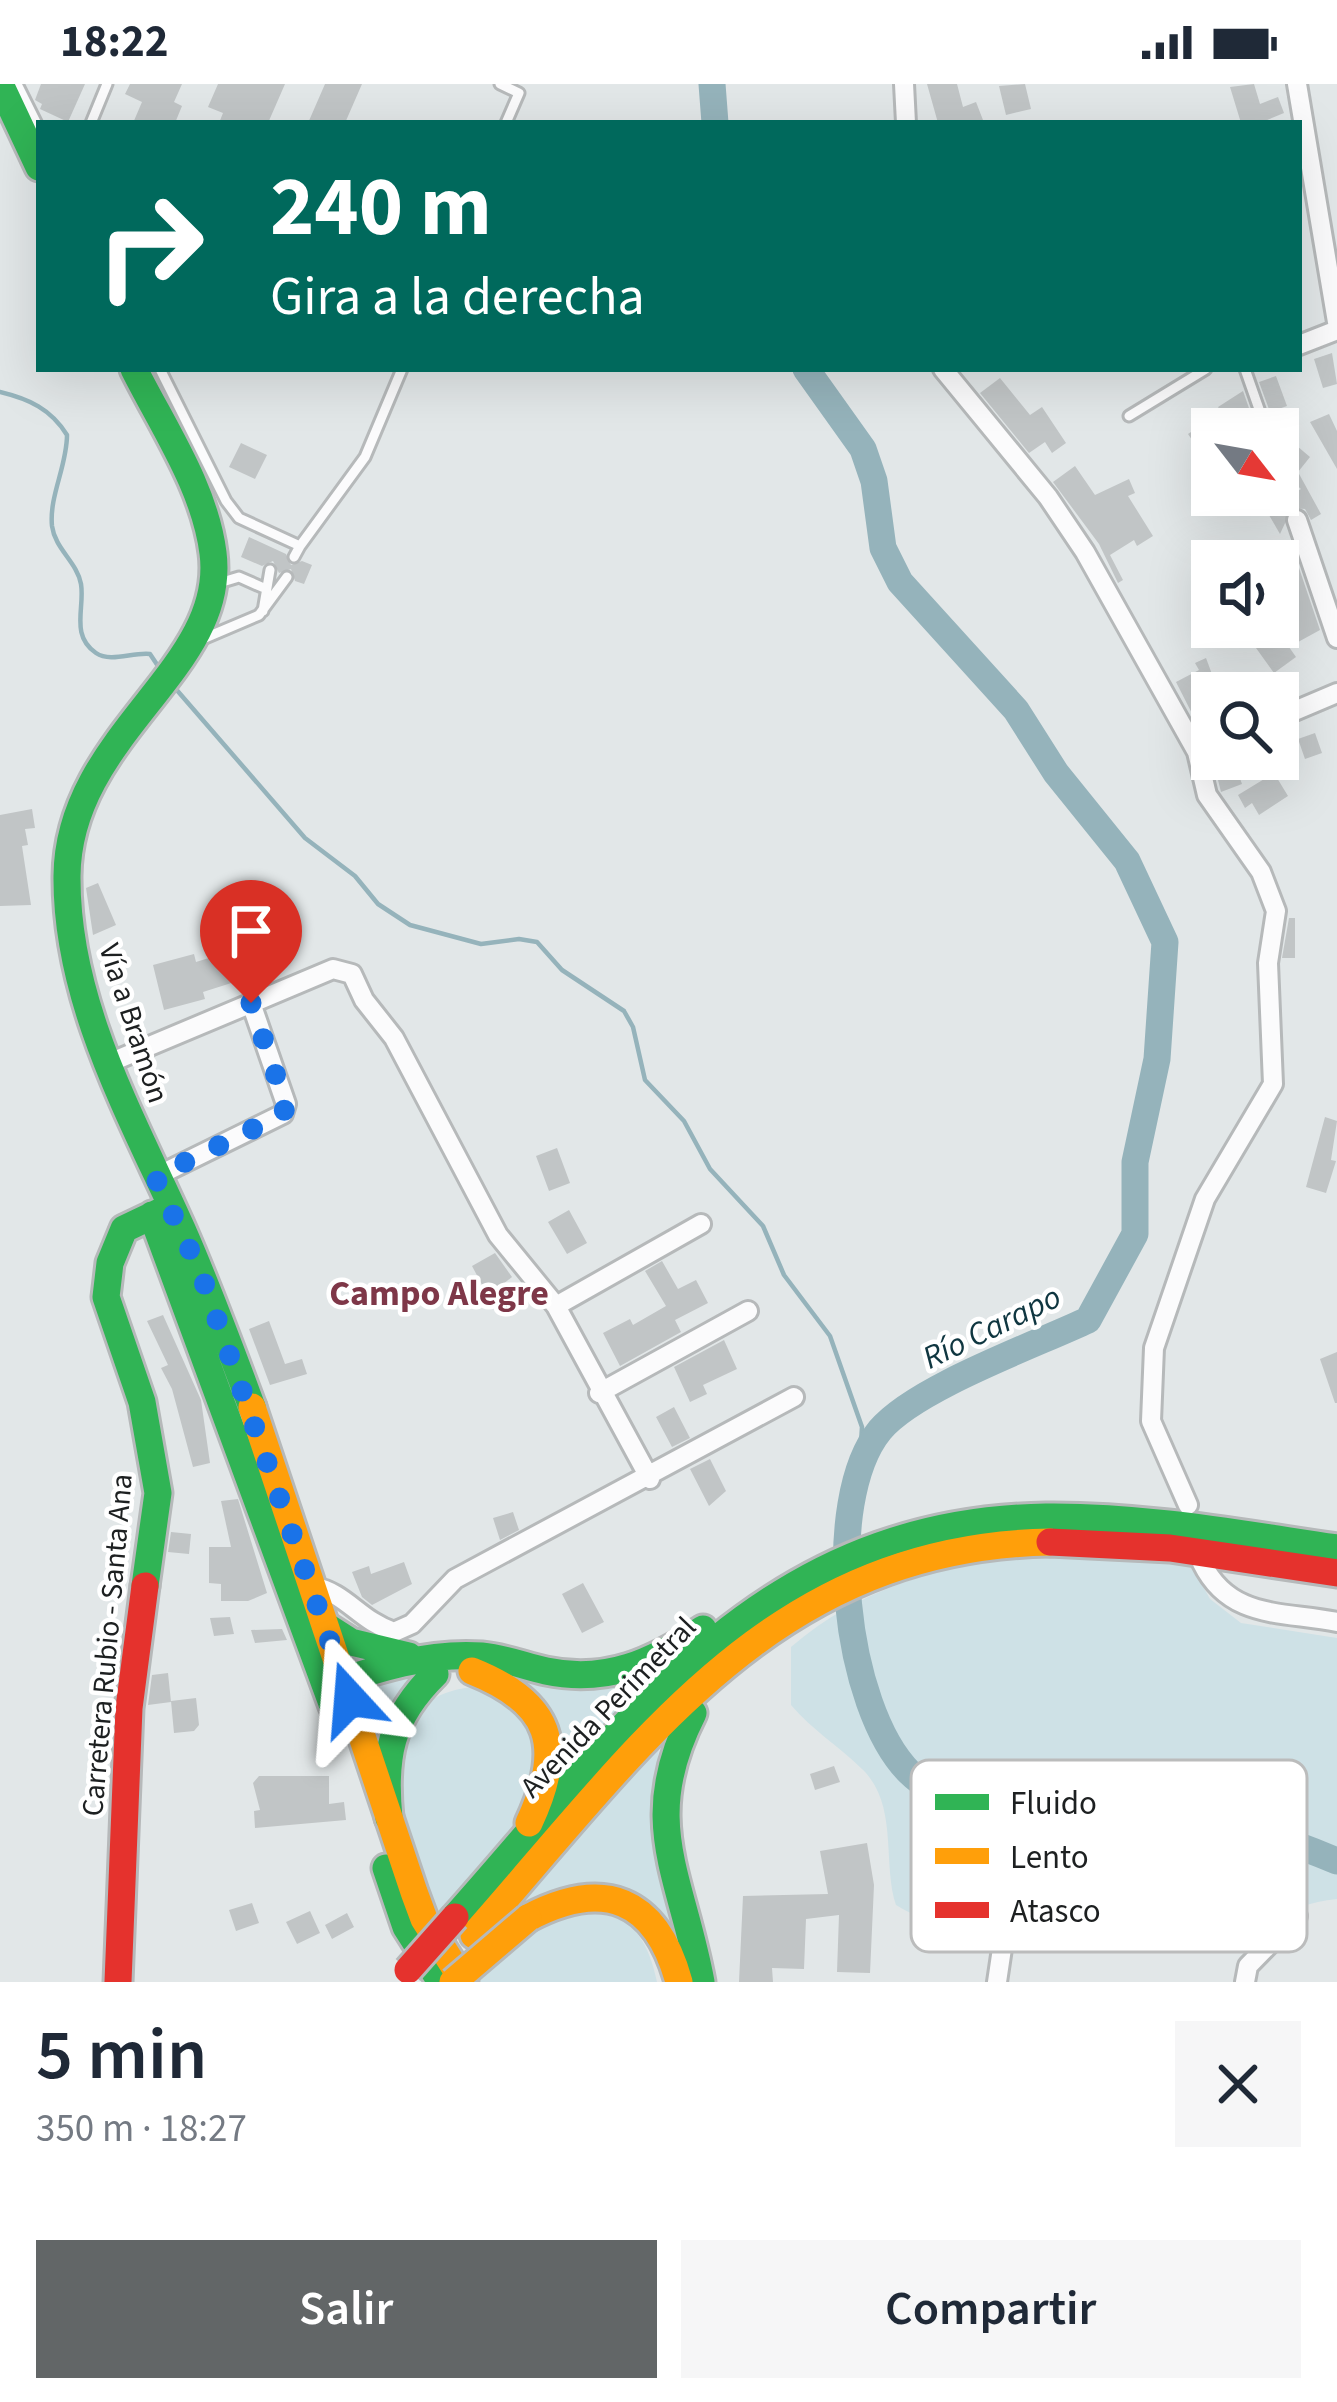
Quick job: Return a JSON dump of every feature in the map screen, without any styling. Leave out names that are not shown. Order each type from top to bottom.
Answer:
[{"type":"main road","points":[[0,84],[36,161]]},
{"type":"main road","name":"Vía a Bramón","points":[[135,372],[197,503],[212,549],[214,587],[210,612],[190,648],[115,739],[88,783],[70,841],[72,942],[110,1063],[155,1177],[161,1211],[338,1692],[424,1919],[464,1982]]},
{"type":"main road","name":"Vía a Bramón","points":[[161,1211],[200,1271],[314,1587],[338,1692],[406,1927],[442,1982]]},
{"type":"main road","name":"Carretera Rubio - Santa Ana","points":[[118,1982],[129,1708],[158,1492],[142,1402],[106,1297],[110,1263],[124,1229],[161,1211]]},
{"type":"main road","name":"Avenida Perimetral","points":[[413,1978],[464,1926],[686,1664],[798,1594],[883,1558],[1000,1520],[1179,1526],[1337,1548]]},
{"type":"main road","name":"Avenida Perimetral","points":[[883,1558],[1002,1545],[1084,1545],[1176,1550],[1337,1573]]},
{"type":"main road","points":[[338,1692],[431,1666],[488,1657],[603,1678],[659,1658],[752,1595],[798,1594]]},
{"type":"main road","points":[[701,1982],[682,1888],[663,1837],[660,1790],[672,1746],[694,1712],[798,1594]]},
{"type":"main road","points":[[326,1626],[351,1642],[504,1681],[533,1702],[547,1733],[549,1773],[539,1804],[464,1926]]},
{"type":"main road","points":[[389,1818],[384,1753],[391,1726],[431,1666]]},
{"type":"main road","points":[[453,1982],[558,1898],[597,1892],[631,1906],[652,1923],[674,1954],[679,1982]]},
{"type":"street","points":[[904,84],[906,120]]},
{"type":"street","points":[[1297,84],[1300,120]]},
{"type":"street","points":[[1302,344],[1337,326],[1304,173]]},
{"type":"street","points":[[945,372],[1048,497],[1191,727]]},
{"type":"street","points":[[1298,520],[1337,638]]},
{"type":"street","points":[[1299,709],[1337,693]]},
{"type":"street","points":[[1188,1504],[1151,1420],[1154,1348],[1205,1199],[1241,1132],[1263,1108],[1275,1065],[1268,963],[1276,911],[1262,872],[1207,795],[1206,780]]},
{"type":"street","points":[[110,1063],[338,968],[352,974],[364,1000],[394,1038],[498,1235],[556,1306],[599,1393],[650,1479]]},
{"type":"street","points":[[155,1177],[283,1114],[286,1105],[251,1003]]},
{"type":"street","points":[[556,1306],[700,1224]]},
{"type":"street","points":[[599,1393],[748,1311]]},
{"type":"street","points":[[314,1587],[335,1591],[368,1624],[394,1632],[412,1624],[455,1580],[650,1479],[794,1397]]},
{"type":"street","points":[[1202,1563],[1221,1593],[1240,1605],[1337,1622]]},
{"type":"street","points":[[997,1982],[1001,1952]]},
{"type":"street","points":[[1245,1982],[1248,1966],[1262,1952]]},
{"type":"lane","points":[[17,84],[36,122]]},
{"type":"lane","points":[[92,120],[107,84]]},
{"type":"lane","points":[[500,84],[521,88],[507,120]]},
{"type":"lane","points":[[162,372],[239,518],[280,544],[300,546]]},
{"type":"lane","points":[[294,557],[364,457],[401,372]]},
{"type":"lane","points":[[1129,416],[1201,372]]},
{"type":"lane","points":[[1246,372],[1259,408]]},
{"type":"lane","points":[[263,612],[270,570]]},
{"type":"lane","points":[[214,587],[239,577],[264,588]]},
{"type":"lane","points":[[190,648],[263,612],[286,577]]},
{"type":"shaded area","points":[[1088,1543],[1185,1554],[1210,1599],[1241,1623],[1337,1638],[1337,1899],[1307,1905],[1307,1760],[911,1760],[911,1912],[896,1905],[881,1799],[862,1769],[791,1705],[791,1647],[860,1601],[969,1564]]},
{"type":"shaded area","points":[[666,1664],[547,1815],[558,1728],[486,1669],[437,1670],[380,1743],[353,1683],[375,1669]]},
{"type":"shaded area","points":[[487,1686],[516,1697],[540,1756],[529,1811],[435,1920],[402,1811],[398,1774],[402,1740],[416,1713],[444,1694]]},
{"type":"shaded area","points":[[661,1722],[657,1771],[696,1978],[634,1905],[507,1918],[459,1948]]},
{"type":"shaded area","points":[[597,1909],[631,1926],[650,1956],[657,1982],[481,1982],[464,1966],[522,1926]]},
{"type":"building","points":[[41,84],[85,84],[69,120],[40,109],[42,104],[35,100]]},
{"type":"building","points":[[130,84],[182,84],[174,102],[182,106],[176,120],[134,120],[142,102],[125,94]]},
{"type":"building","points":[[218,84],[285,84],[269,120],[220,120],[223,113],[208,107]]},
{"type":"building","points":[[325,84],[362,84],[346,120],[309,120]]},
{"type":"building","points":[[927,84],[957,84],[963,107],[976,102],[983,120],[937,120]]},
{"type":"building","points":[[1025,84],[1031,109],[1006,115],[999,86]]},
{"type":"building","points":[[1254,84],[1260,104],[1278,97],[1284,113],[1267,120],[1240,120],[1230,87]]},
{"type":"building","points":[[1332,353],[1337,384],[1323,388],[1314,359]]},
{"type":"building","points":[[1276,376],[1287,406],[1269,408],[1259,382]]},
{"type":"building","points":[[1000,378],[1030,415],[1042,407],[1066,443],[1052,453],[1045,442],[1029,453],[980,393]]},
{"type":"building","points":[[1243,391],[1249,408],[1219,408]]},
{"type":"building","points":[[1329,414],[1337,431],[1337,469],[1310,422]]},
{"type":"building","points":[[241,443],[267,455],[255,479],[229,467]]},
{"type":"building","points":[[1299,448],[1310,457],[1299,471]]},
{"type":"building","points":[[1075,466],[1095,495],[1129,479],[1135,493],[1128,496],[1153,536],[1137,546],[1134,540],[1110,555],[1123,580],[1118,583],[1099,544],[1053,482]]},
{"type":"building","points":[[1299,474],[1321,514],[1311,520],[1305,509],[1299,509]]},
{"type":"building","points":[[1270,516],[1288,516],[1280,534]]},
{"type":"building","points":[[249,537],[286,554],[291,565],[302,561],[312,565],[304,584],[295,581],[291,569],[279,573],[273,561],[262,566],[241,557]]},
{"type":"building","points":[[1299,568],[1320,630],[1299,642]]},
{"type":"building","points":[[1256,648],[1290,648],[1296,657],[1273,672]]},
{"type":"building","points":[[1206,658],[1211,672],[1195,672],[1199,670],[1195,663]]},
{"type":"building","points":[[1191,674],[1191,712],[1176,682]]},
{"type":"building","points":[[1315,733],[1322,753],[1305,759],[1299,739]]},
{"type":"building","points":[[1218,780],[1241,780],[1242,784],[1221,792]]},
{"type":"building","points":[[1263,780],[1278,780],[1288,796],[1259,815],[1252,803],[1245,808],[1238,795]]},
{"type":"building","points":[[32,809],[35,828],[25,829],[28,845],[22,846],[31,905],[0,906],[0,815]]},
{"type":"building","points":[[98,883],[116,925],[93,935],[86,888]]},
{"type":"building","points":[[1289,918],[1295,918],[1295,958],[1282,958]]},
{"type":"building","points":[[238,949],[247,978],[203,992],[205,999],[164,1010],[153,965],[194,954],[196,962]]},
{"type":"building","points":[[1325,1117],[1337,1121],[1331,1160],[1336,1161],[1326,1193],[1306,1187]]},
{"type":"building","points":[[557,1148],[570,1183],[549,1191],[536,1156]]},
{"type":"building","points":[[569,1210],[587,1243],[567,1254],[548,1222]]},
{"type":"building","points":[[495,1253],[512,1277],[488,1296],[472,1266]]},
{"type":"building","points":[[662,1261],[678,1289],[696,1280],[708,1303],[675,1320],[681,1332],[620,1366],[603,1333],[630,1319],[633,1325],[666,1306],[645,1271]]},
{"type":"building","points":[[163,1315],[201,1400],[210,1463],[193,1467],[172,1389],[161,1368],[168,1365],[147,1321]]},
{"type":"building","points":[[269,1321],[285,1364],[302,1359],[307,1374],[270,1385],[249,1329]]},
{"type":"building","points":[[724,1340],[737,1369],[703,1385],[707,1394],[690,1402],[674,1367]]},
{"type":"building","points":[[1337,1352],[1337,1403],[1335,1403],[1320,1359]]},
{"type":"building","points":[[674,1407],[690,1438],[672,1447],[656,1417]]},
{"type":"building","points":[[710,1459],[726,1491],[709,1506],[690,1469]]},
{"type":"building","points":[[238,1499],[267,1593],[248,1601],[221,1601],[221,1584],[209,1583],[209,1547],[231,1547],[221,1501]]},
{"type":"building","points":[[513,1512],[519,1530],[500,1540],[493,1518]]},
{"type":"building","points":[[171,1532],[191,1534],[189,1554],[168,1552]]},
{"type":"building","points":[[404,1562],[412,1584],[372,1605],[362,1597],[352,1572],[369,1566],[371,1574]]},
{"type":"building","points":[[583,1583],[604,1622],[582,1633],[562,1594]]},
{"type":"building","points":[[230,1617],[234,1634],[214,1636],[210,1618]]},
{"type":"building","points":[[282,1629],[287,1640],[255,1643],[251,1630]]},
{"type":"building","points":[[168,1673],[171,1702],[148,1705],[152,1675]]},
{"type":"building","points":[[196,1698],[199,1725],[194,1731],[174,1733],[171,1701]]},
{"type":"building","points":[[834,1766],[840,1782],[815,1790],[810,1774]]},
{"type":"building","points":[[259,1776],[329,1776],[329,1804],[344,1802],[346,1820],[255,1828],[254,1811],[260,1810],[253,1783]]},
{"type":"building","points":[[867,1843],[874,1885],[870,1973],[837,1972],[839,1915],[806,1919],[804,1969],[772,1968],[773,1982],[739,1982],[743,1896],[828,1894],[820,1851]]},
{"type":"building","points":[[252,1903],[259,1923],[236,1931],[229,1910]]},
{"type":"building","points":[[310,1911],[320,1933],[297,1944],[286,1922]]},
{"type":"building","points":[[347,1913],[354,1927],[332,1939],[325,1925]]},
{"type":"waterway","name":"Río Carapo","points":[[712,84],[715,120]]},
{"type":"waterway","name":"Río Carapo","points":[[808,372],[863,449],[874,481],[883,548],[900,582],[1016,710],[1056,773],[1127,861],[1165,942],[1157,1059],[1135,1162],[1135,1234],[1088,1320],[920,1399],[880,1430],[862,1462],[851,1504],[847,1553],[856,1655],[887,1743],[911,1774]]},
{"type":"waterway","points":[[0,392],[38,406],[67,435],[52,526],[81,584],[83,638],[102,656],[150,654],[160,669]]},
{"type":"waterway","points":[[175,688],[305,838],[355,876],[378,904],[410,925],[481,944],[519,939],[537,942],[562,970],[624,1011],[633,1027],[645,1080],[684,1121],[710,1169],[763,1226],[784,1275],[830,1336],[862,1427],[860,1460]]},
{"type":"waterway","name":"Río Carapo","points":[[1307,1850],[1337,1861]]},
{"type":"traffic: fast","points":[[0,84],[36,161]]},
{"type":"traffic: fast","points":[[136,372],[201,505],[213,553],[211,594],[197,632],[174,669],[92,782],[74,826],[67,876],[70,923],[78,969],[105,1058],[192,1251],[252,1407]]},
{"type":"traffic: fast","points":[[145,1586],[158,1493],[142,1402],[106,1297],[110,1263],[124,1229],[166,1209]]},
{"type":"traffic: fast","points":[[152,1215],[333,1706]]},
{"type":"traffic: fast","points":[[455,1917],[642,1707],[708,1646],[779,1594],[858,1554],[946,1527],[1046,1517],[1156,1523],[1337,1548]]},
{"type":"traffic: fast","points":[[326,1626],[351,1642],[409,1656]]},
{"type":"traffic: fast","points":[[326,1686],[403,1663],[462,1655],[568,1674],[609,1672],[647,1660],[703,1629]]},
{"type":"traffic: fast","points":[[389,1818],[387,1776],[393,1740],[408,1706],[435,1674]]},
{"type":"traffic: fast","points":[[693,1713],[668,1785],[666,1817],[675,1878],[701,1982]]},
{"type":"traffic: fast","points":[[386,1868],[406,1927],[441,1982]]},
{"type":"traffic: slow","points":[[252,1407],[414,1892],[424,1919],[464,1982]]},
{"type":"traffic: slow","points":[[474,1935],[656,1729],[720,1670],[789,1619],[866,1579],[952,1553],[1050,1542]]},
{"type":"traffic: slow","points":[[472,1671],[520,1697],[544,1730],[547,1771],[529,1823]]},
{"type":"traffic: slow","points":[[528,1918],[580,1899],[623,1904],[641,1914],[656,1931],[679,1982]]},
{"type":"traffic: slow","points":[[453,1982],[528,1918]]},
{"type":"traffic: jam","points":[[1050,1542],[1170,1548],[1337,1573]]},
{"type":"traffic: jam","points":[[118,1982],[129,1708],[145,1586]]},
{"type":"traffic: jam","points":[[408,1970],[455,1917]]},
{"type":"district","name":"Campo Alegre","points":[[439,1292]]},
{"type":"route","points":[[251,1003],[286,1105],[283,1114],[155,1177],[200,1271],[350,1699]]}]
